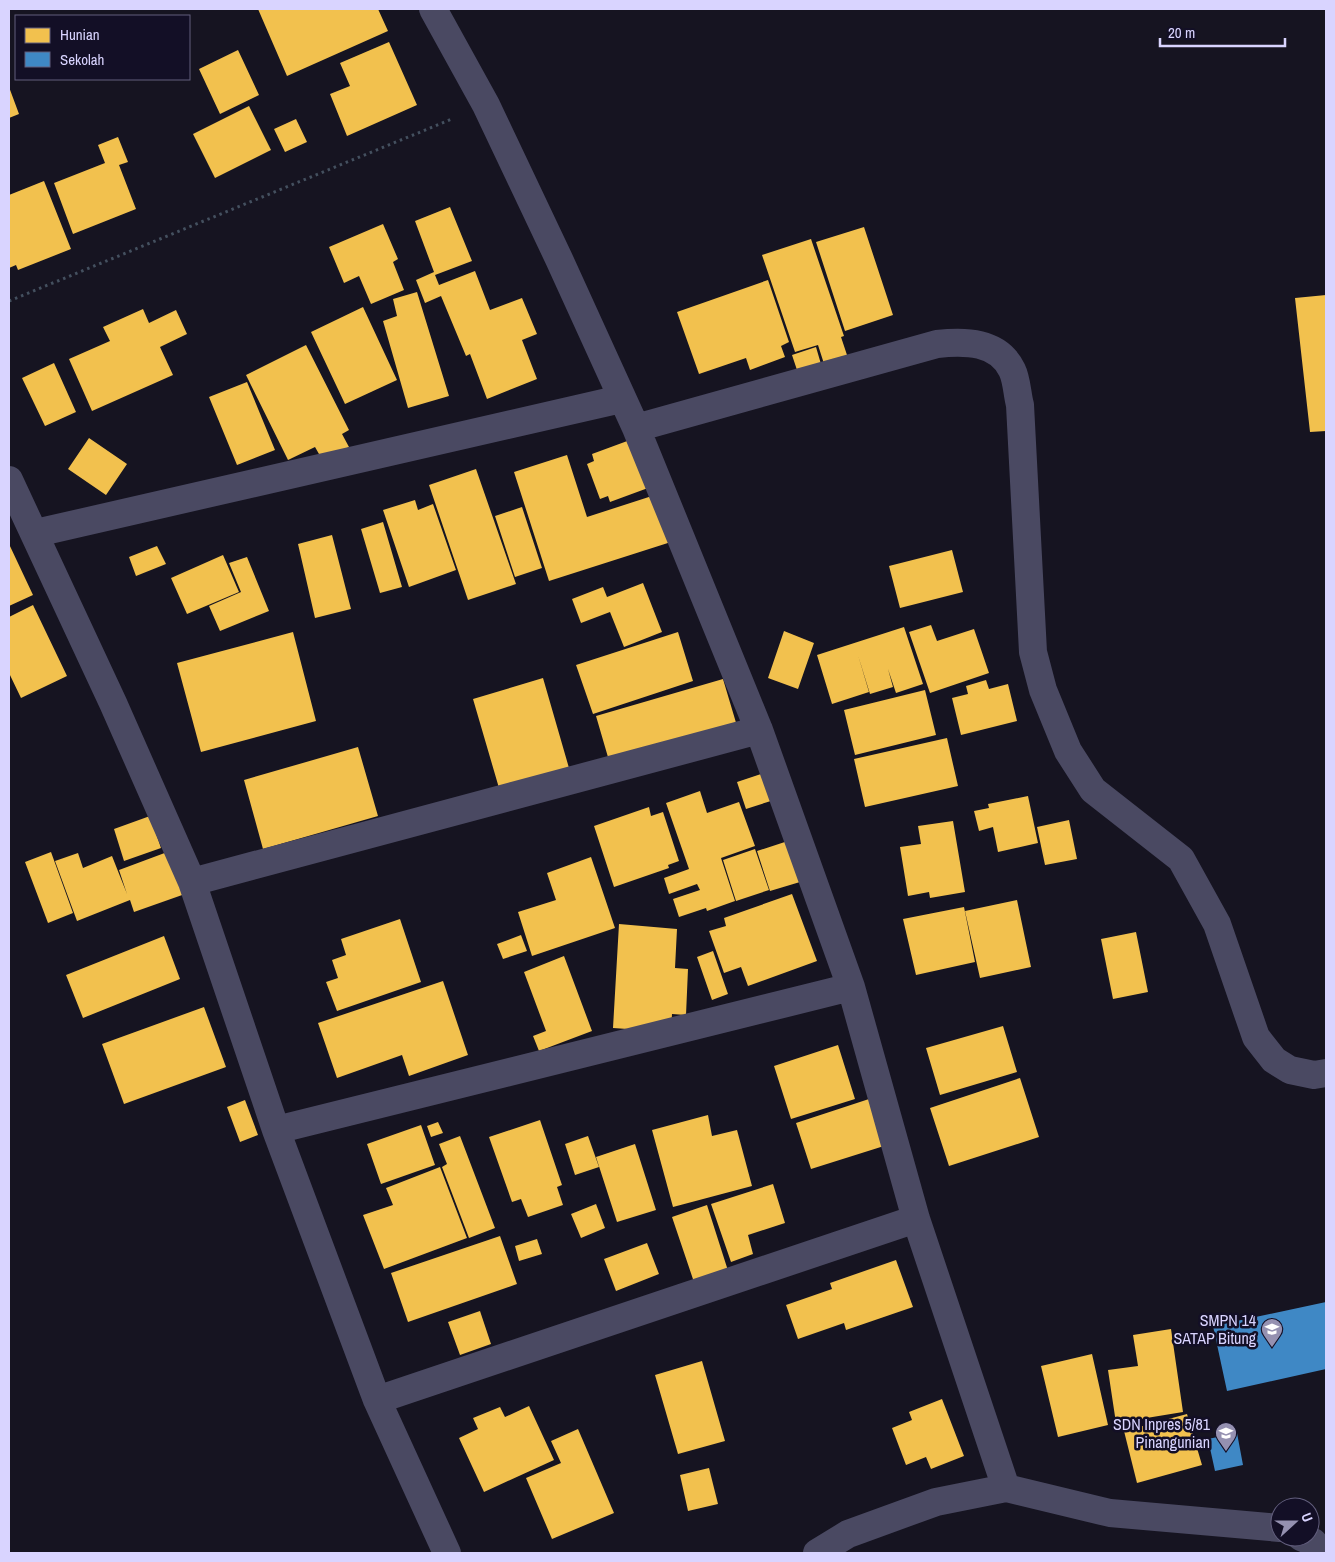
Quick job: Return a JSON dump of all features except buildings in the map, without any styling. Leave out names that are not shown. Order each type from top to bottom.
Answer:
[{"type":"street","points":[[433,9],[486,105],[636,428],[759,730],[851,987],[916,1219],[1006,1488]]},
{"type":"street","points":[[636,428],[937,344],[962,342],[989,347],[1001,355],[1013,371],[1020,404],[1033,652],[1043,690],[1068,751],[1093,790],[1181,859],[1218,924],[1256,1037],[1274,1060],[1290,1070],[1314,1075],[1326,1073]]},
{"type":"street","points":[[36,533],[621,399]]},
{"type":"street","points":[[9,480],[36,533],[192,882],[276,1130],[377,1400],[447,1553]]},
{"type":"street","points":[[192,882],[759,730]]},
{"type":"street","points":[[276,1130],[851,987]]},
{"type":"street","points":[[377,1400],[916,1219]]},
{"type":"street","points":[[817,1553],[848,1534],[936,1502],[1006,1488],[1110,1512],[1270,1527]]},
{"type":"path","points":[[9,301],[486,105]]},
{"type":"place","name":"SMPN 14 SATAP Bitung","points":[[1272,1348]]},
{"type":"place","name":"SDN Inpres 5/81 Pinangunian","points":[[1226,1452]]}]
